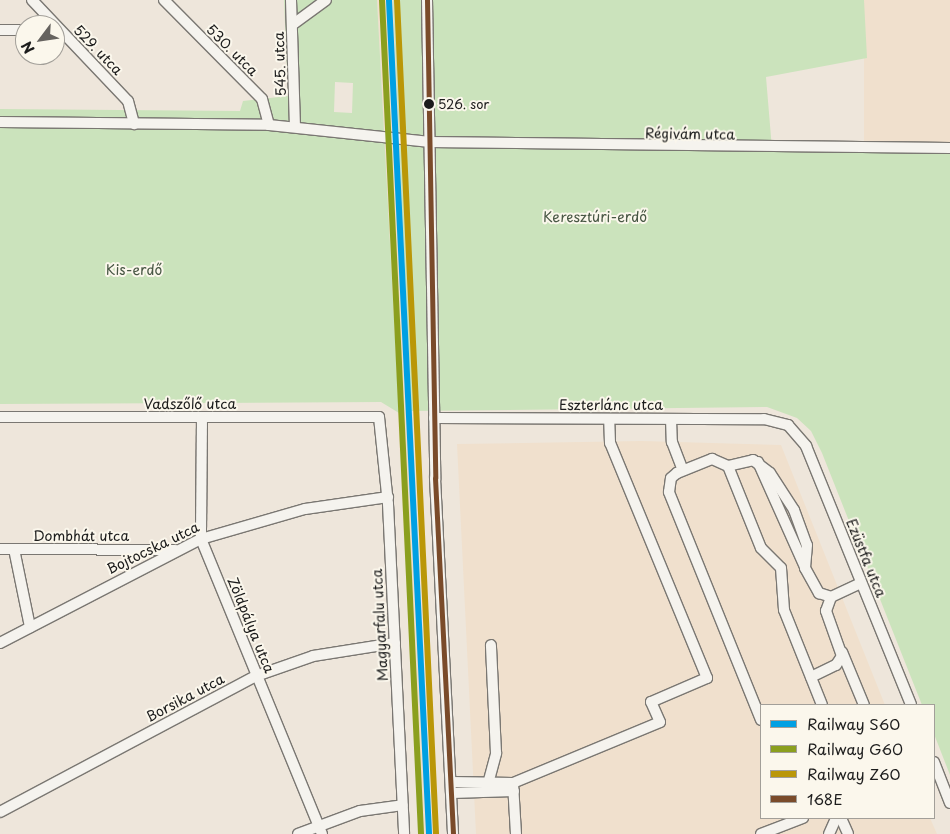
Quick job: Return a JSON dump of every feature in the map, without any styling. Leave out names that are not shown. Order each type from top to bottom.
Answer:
[{"type":"street","name":"529. utca","points":[[32,0],[45,15]]},
{"type":"street","name":"530. utca","points":[[164,0],[262,99],[270,125]]},
{"type":"street","name":"545. utca","points":[[291,0],[295,127]]},
{"type":"street","points":[[292,25],[326,0]]},
{"type":"street","points":[[427,0],[434,418],[453,834]]},
{"type":"street","points":[[0,30],[15,30]]},
{"type":"street","name":"529. utca","points":[[65,37],[128,101],[134,124]]},
{"type":"street","points":[[0,122],[270,125],[430,142]]},
{"type":"street","name":"Régivám utca","points":[[430,142],[950,148]]},
{"type":"street","name":"Vadszőlő utca","points":[[0,417],[379,417]]},
{"type":"street","name":"Magyarfalu utca","points":[[379,417],[388,497],[404,834]]},
{"type":"street","name":"Zöldpálya utca","points":[[202,418],[201,539],[322,834]]},
{"type":"street","name":"Eszterlánc utca","points":[[434,418],[764,418],[788,425]]},
{"type":"street","points":[[452,793],[513,787],[660,722],[651,702],[707,678],[610,443],[609,419]]},
{"type":"street","points":[[671,419],[672,442],[683,470]]},
{"type":"street","name":"Ezüstfa utca","points":[[788,425],[806,446],[911,704]]},
{"type":"street","points":[[757,460],[728,466],[712,459],[683,470],[670,478],[669,492],[760,718]]},
{"type":"street","points":[[757,460],[805,568],[819,593],[831,597],[862,584]]},
{"type":"street","points":[[757,460],[794,510],[807,545],[805,568]]},
{"type":"street","points":[[728,466],[761,548],[781,568],[784,610],[822,704]]},
{"type":"street","name":"Bojtocska utca","points":[[0,643],[201,539],[305,509],[388,497]]},
{"type":"street","name":"Dombhát utca","points":[[0,549],[178,550]]},
{"type":"street","name":"Dombhát utca","points":[[14,549],[30,627]]},
{"type":"street","points":[[831,597],[826,611],[864,704]]},
{"type":"street","name":"Borsika utca","points":[[0,812],[256,676],[313,656],[395,643]]},
{"type":"street","points":[[489,780],[496,753],[491,645]]},
{"type":"street","points":[[811,677],[836,665],[842,652]]},
{"type":"street","points":[[935,765],[950,803]]},
{"type":"street","points":[[451,782],[489,780],[513,787]]},
{"type":"street","points":[[513,787],[516,834]]},
{"type":"street","points":[[298,834],[318,823],[402,805]]},
{"type":"street","points":[[761,834],[799,819]]},
{"type":"street","points":[[829,834],[836,819]]},
{"type":"street","points":[[841,819],[848,834]]},
{"type":"shaded area","points":[[377,0],[393,0],[432,834],[419,834]]},
{"type":"shaded area","points":[[864,0],[950,0],[950,151],[864,151]]},
{"type":"shaded area","points":[[642,441],[781,445],[885,704],[760,704],[760,819],[930,819],[937,834],[476,834],[457,444]]},
{"type":"green space","name":"Kis-erdő","points":[[284,0],[377,0],[399,413],[381,402],[0,404],[0,109],[240,111],[243,101],[288,96]],"holes":[[[335,82],[353,83],[352,113],[334,112]]]},
{"type":"green space","name":"Keresztúri-erdő","points":[[393,0],[864,0],[867,58],[766,77],[772,149],[950,151],[950,775],[935,737],[935,704],[922,704],[822,453],[811,431],[797,418],[767,407],[411,411]]},
{"type":"rail line","name":"G60","points":[[382,0],[421,834]]},
{"type":"rail line","name":"S60","points":[[389,0],[429,834]]},
{"type":"rail line","name":"Z60","points":[[397,0],[436,834]]},
{"type":"transit line","name":"168E","points":[[427,0],[435,478],[453,834]]},
{"type":"place","name":"526. sor","points":[[429,104]]}]
